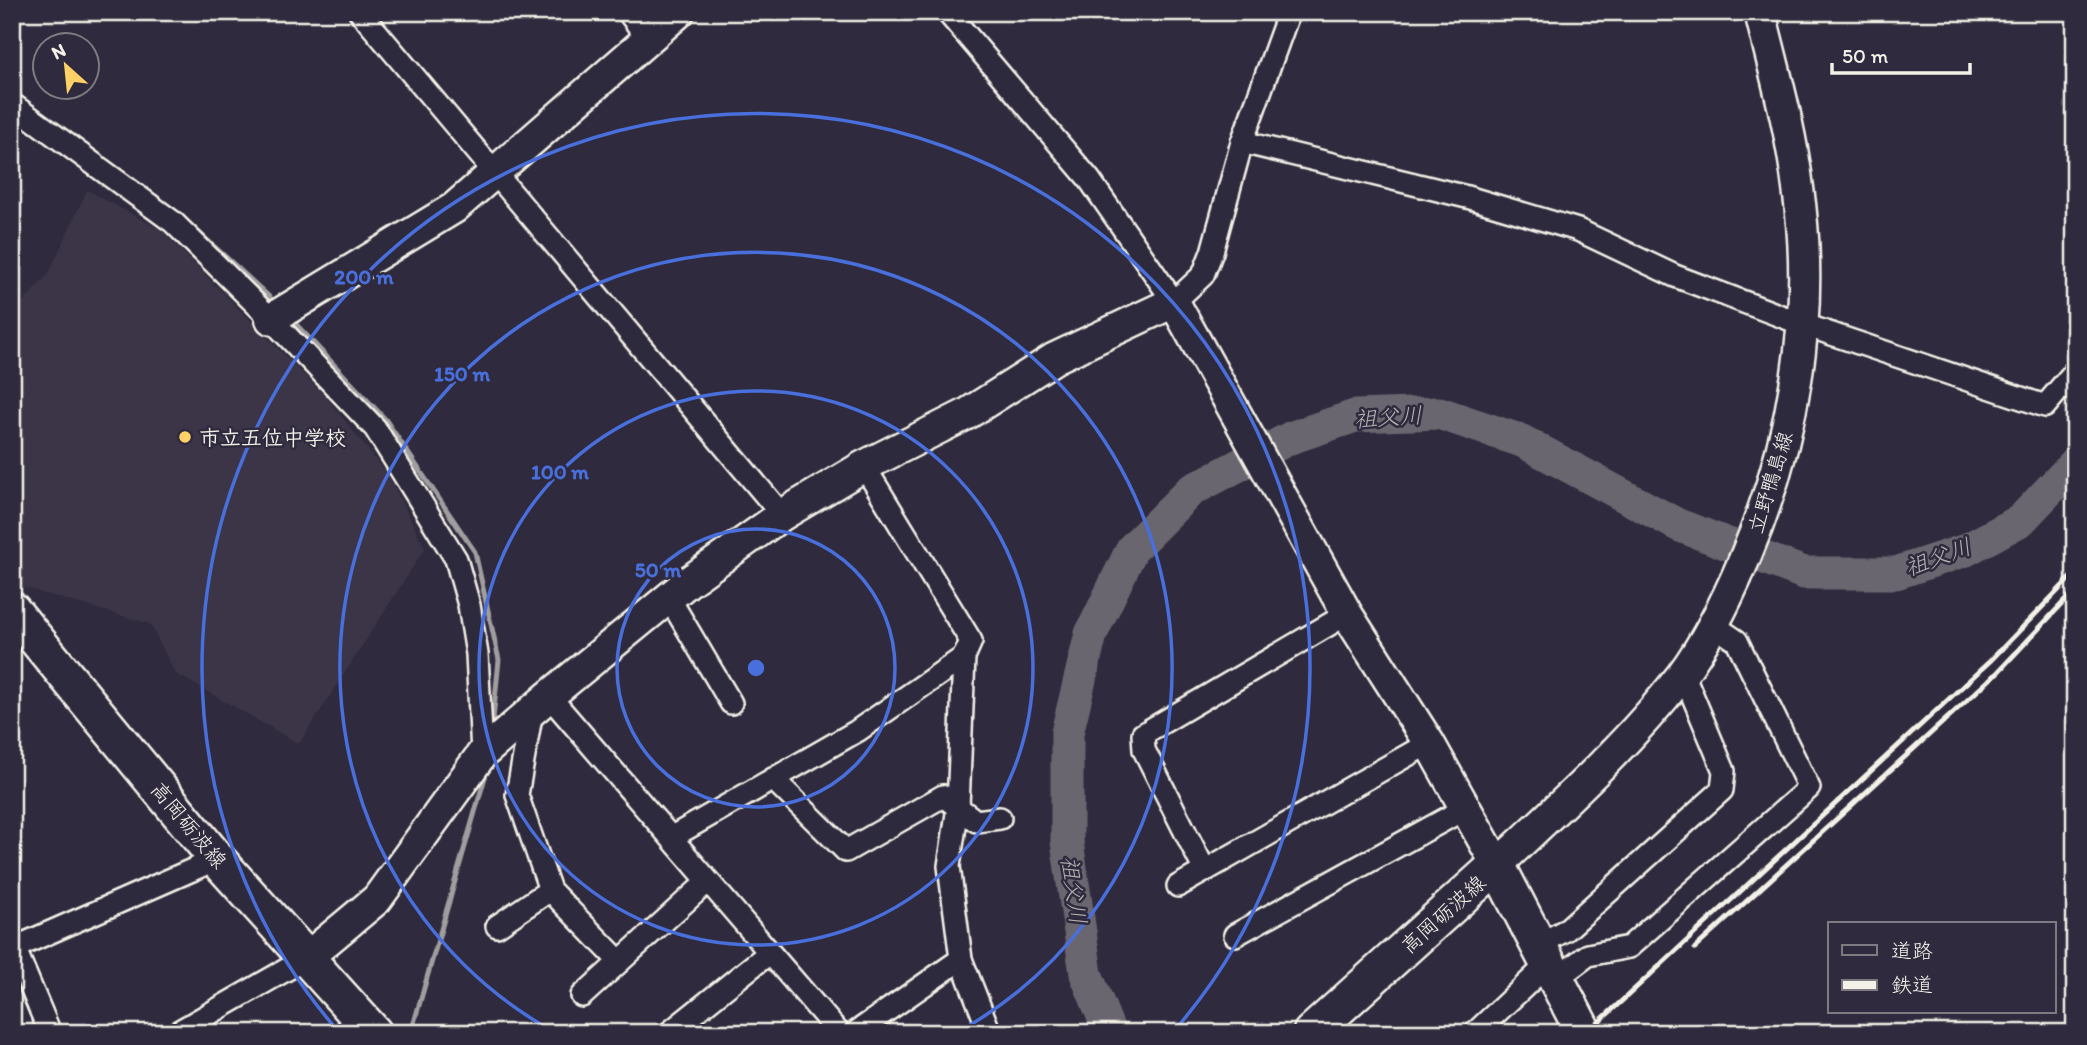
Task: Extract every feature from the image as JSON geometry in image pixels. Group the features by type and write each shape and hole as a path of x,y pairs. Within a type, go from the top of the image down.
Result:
{"main road":[{"name":"高岡砺波線","path":"12,610 217,859 305,959 361,1028"},
{"name":"高岡砺波線","path":"1311,1033 1497,865 1584,1033"}],"street":[{"path":"360,12 782,515"},
{"path":"271,319 454,208 679,12"},
{"path":"947,12 1089,179 1174,302 1347,614 1429,744 1497,865"},
{"path":"176,1033 305,959 377,900 482,754 669,598 782,515 864,466 967,414 1055,358 1174,302 1203,275 1212,252 1242,142 1289,12"},
{"name":"立野鴨島線","path":"1497,865 1605,763 1683,673 1720,611 1761,519 1783,450 1797,377 1804,262 1798,188 1787,125 1760,12"},
{"path":"12,104 173,222 375,428 456,559 477,654 482,754"},
{"path":"1242,142 1467,197 1578,230 1675,276 1802,324 2045,406 2075,371"},
{"path":"864,466 971,641 964,657 958,807 949,866 961,959 990,1033"},
{"path":"669,598 730,703"},
{"path":"1548,963 1629,947 1810,788 1720,611"},
{"path":"1205,871 1144,750 1143,734 1347,614"},
{"path":"672,837 857,731 964,657"},
{"path":"1475,1033 1548,963 1566,930 1722,790 1724,771 1683,673"},
{"path":"540,704 672,837 707,882 839,1033"},
{"path":"540,704 517,795 550,890 619,961"},
{"path":"1178,886 1429,744"},
{"path":"773,779 846,851 943,796 976,821 1000,818"},
{"path":"1235,935 1466,808"},
{"path":"50,1033 13,946 217,859"},
{"path":"582,996 707,882"},
{"path":"497,926 550,890"},
{"path":"682,1029 769,953"},
{"path":"855,1033 961,959"}],"shaded area":[{"name":"市立五位中学校","path":"87,190 161,230 327,398 388,475 425,548 299,744 175,673 150,624 22,587 12,575 12,314 48,275"}],"waterway":[{"path":"180,215 278,305"},
{"path":"290,318 385,419 475,552 499,660 492,729"},
{"name":"祖父川","path":"1110,1033 1086,974 1067,841 1067,733 1091,634 1132,549 1190,491 1290,438 1355,416 1439,413 1522,441 1678,525 1804,573 1896,573 1966,550 2021,520 2075,463"},
{"path":"411,1033 488,767"}],"railway":[{"path":"1587,1033 1990,661 2075,573"},
{"path":"1695,948 1998,672 2075,590"}],"place":[{"name":"市立五位中学校","path":"185,437"}]}
